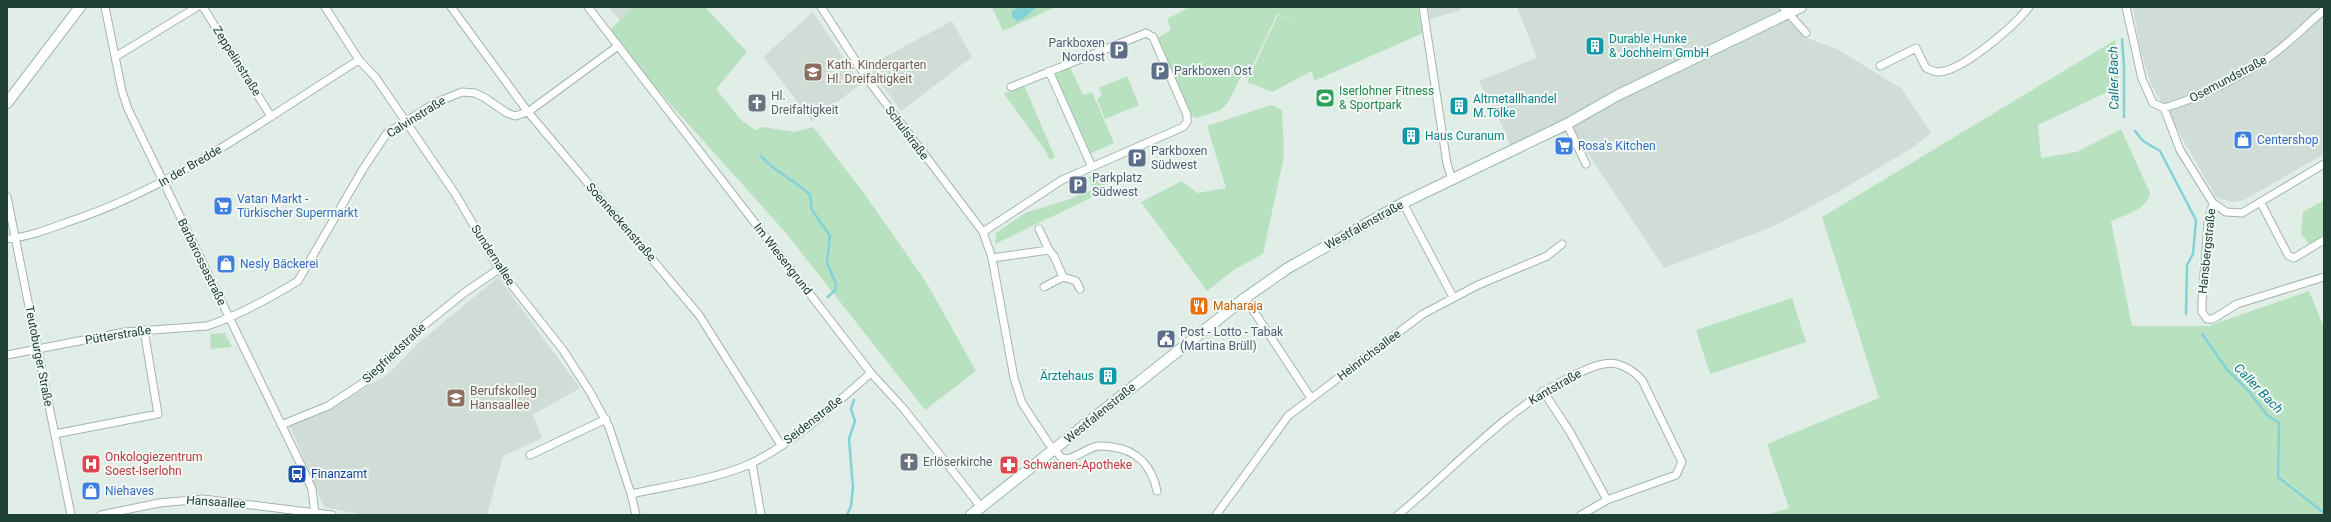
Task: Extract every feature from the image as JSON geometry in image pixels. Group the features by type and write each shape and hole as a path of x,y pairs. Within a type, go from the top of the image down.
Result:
{"main road":[{"path":"7,103 80,7"},
{"name":"Westfalenstraße","path":"971,515 1245,298 1288,268 1403,203 1567,124 1618,95 1785,10 1801,7"}],"street":[{"name":"Barbarossastraße","path":"105,7 122,91 128,109 312,489 315,513"},
{"path":"115,57 197,7"},
{"name":"Zeppelinstraße","path":"203,7 270,115"},
{"name":"Sundernallee","path":"325,7 359,60 376,78 456,195 499,269 563,350 606,419 631,494 636,515"},
{"name":"Soenneckenstraße","path":"451,7 528,112 610,212 700,315 781,445"},
{"name":"Im Wiesengrund","path":"588,7 871,372 903,408 981,507"},
{"name":"Schulstraße","path":"821,7 868,80 983,232 992,258 1014,378 1022,402 1054,450"},
{"path":"1422,7 1447,164 1452,179"},
{"path":"1880,66 1916,48 1926,68 1938,72 1952,67 1978,53 2005,33 2029,7"},
{"name":"Hansbergstraße","path":"2126,7 2142,80 2153,103 2164,108 2180,150 2213,203 2208,222 2202,302 2202,312 2207,319 2213,319 2237,304 2324,277"},
{"path":"1785,10 1806,33"},
{"name":"Osemundstraße","path":"2164,108 2182,103 2214,88 2268,58 2324,10"},
{"path":"983,232 1062,180 1091,165 1183,127 1187,122 1187,115 1153,37 1146,33 1135,36 1011,87"},
{"path":"528,112 618,46"},
{"name":"In der Bredde","path":"7,239 15,238 88,216 163,183 203,161 270,115 359,60"},
{"path":"1049,72 1091,165"},
{"name":"Calvinstraße","path":"229,317 298,281 363,169 387,133 435,103 462,92 475,93 507,113 515,116 528,112"},
{"path":"1567,124 1586,164"},
{"path":"2213,203 2226,212 2242,213 2324,164"},
{"name":"Teutoburger Straße","path":"7,197 71,515"},
{"path":"1403,203 1453,297"},
{"path":"2261,203 2288,255 2294,258 2299,256 2324,240"},
{"path":"1038,229 1049,250 1054,256 1063,277"},
{"name":"Heinrichsallee","path":"1216,515 1288,416 1423,314 1453,297 1504,273 1547,256 1562,244"},
{"path":"992,258 1049,250"},
{"name":"Siegfriedstraße","path":"281,425 328,406 366,381 418,330 464,292 499,269"},
{"path":"1044,287 1063,277 1076,281 1080,289"},
{"path":"1245,298 1312,398"},
{"name":"Pütterstraße","path":"7,355 144,330 207,326 229,317"},
{"path":"55,434 158,414 144,330"},
{"name":"Kantstraße","path":"1398,515 1514,412 1543,391 1592,366 1616,364 1633,371 1642,380 1682,462 1676,475 1606,500"},
{"name":"Seidenstraße","path":"631,494 700,478 752,463 781,445 871,372"},
{"path":"1543,391 1570,432 1606,500 1581,515"},
{"path":"530,455 606,419"},
{"path":"1054,450 1066,459 1095,447 1105,446 1130,452 1136,455 1150,470 1157,491"},
{"path":"752,463 761,515"},
{"name":"Hansaallee","path":"101,515 159,503 203,498 332,515"}],"shaded area":[{"path":"609,7 633,7 634,8 619,20"},
{"path":"1428,7 1460,7 1461,10 1430,19"},
{"path":"1517,7 1779,7 1783,15 1804,37 1837,49 1902,89 1931,133 1912,148 1838,192 1774,226 1664,268 1573,131 1511,149 1505,131 1479,81 1537,58"},
{"path":"2133,7 2324,7 2324,154 2244,200 2231,202 2216,197 2151,84 2141,52"},
{"name":"Kath. Kindergarten Hl. Dreifaltigkeit","path":"813,12 861,84 812,121 763,57"},
{"path":"952,21 972,57 901,111 868,66"},
{"name":"Berufskolleg Hansaallee","path":"498,277 580,388 533,415 542,438 503,456 487,515 364,515 324,507 290,426 332,408 388,374 420,342"}],"green space":[{"path":"633,7 705,7 747,52 716,89 741,120 755,130 762,127 795,132 813,127 866,196 926,282 976,371 925,410 786,233 630,59 609,31"},
{"path":"992,7 1056,7 1003,31"},
{"path":"1190,7 1418,7 1423,33 1314,81 1312,71 1272,92 1247,82 1278,15 1301,25 1277,14 1246,80 1243,73 1228,102 1221,110 1196,118 1191,115 1157,38 1171,30 1167,19"},
{"path":"2115,40 2120,86 2038,125 2041,158 2077,152 2121,129 2150,193 2148,199 2140,208 2111,221 2132,326 2209,326 2309,291 2324,327 2324,515 1767,515 1789,508 1767,444 1879,398 1822,217"},
{"path":"1070,67 1083,95 1092,92 1114,143 1085,156 1051,74"},
{"path":"1127,76 1139,105 1105,119 1097,99 1102,95 1099,88"},
{"path":"1024,85 1055,157 1050,160 1045,150 1004,94"},
{"path":"1271,105 1282,110 1284,156 1263,254 1235,269 1207,291 1141,202 1182,181 1197,193 1226,188 1207,126"},
{"path":"1100,172 1107,190 995,244 996,233 1025,213 1070,199 1093,189 1088,177"},
{"path":"2324,200 2324,237 2310,246 2301,233 2303,212"},
{"path":"1792,298 1806,342 1710,374 1696,330"},
{"path":"225,333 232,347 211,349 210,334"}],"water":[{"path":"1019,7 1037,7 1023,19 1017,21 1012,17 1012,11"}],"waterway":[{"name":"Caller Bach","path":"2122,39 2124,67 2124,117"},
{"name":"Caller Bach","path":"2135,131 2143,141 2160,151 2196,220 2193,254 2187,265 2186,314"},
{"path":"761,156 772,167 810,195 812,210 830,236 827,263 836,284 835,290 828,297"},
{"name":"Caller Bach","path":"2202,334 2228,371 2247,389 2267,415 2279,423 2278,477 2324,513"},
{"path":"847,515 851,506 853,487 849,439 855,421 851,409 854,400"}],"place":[{"name":"Durable Hunke & Jochheim GmbH","path":"1595,46"},
{"name":"Parkboxen Nordost","path":"1119,50"},
{"name":"Parkboxen Ost","path":"1160,71"},
{"name":"Kath. Kindergarten Hl. Dreifaltigkeit","path":"813,72"},
{"name":"Iserlohner Fitness & Sportpark","path":"1325,98"},
{"name":"Hl. Dreifaltigkeit","path":"757,103"},
{"name":"Altmetallhandel M.Tölke","path":"1459,106"},
{"name":"Haus Curanum","path":"1411,136"},
{"name":"Centershop","path":"2243,140"},
{"name":"Rosa's Kitchen","path":"1564,146"},
{"name":"Parkboxen Südwest","path":"1137,158"},
{"name":"Parkplatz Südwest","path":"1078,185"},
{"name":"Vatan Markt - Türkischer Supermarkt","path":"223,206"},
{"name":"Nesly Bäckerei","path":"226,264"},
{"name":"Maharaja","path":"1199,306"},
{"name":"Post - Lotto - Tabak (Martina Brüll)","path":"1166,339"},
{"name":"Ärztehaus","path":"1108,376"},
{"name":"Berufskolleg Hansaallee","path":"456,398"},
{"name":"Erlöserkirche","path":"909,462"},
{"name":"Onkologiezentrum Soest-Iserlohn","path":"91,464"},
{"name":"Schwanen-Apotheke","path":"1009,465"},
{"name":"Finanzamt","path":"297,474"},
{"name":"Niehaves","path":"91,491"}]}
